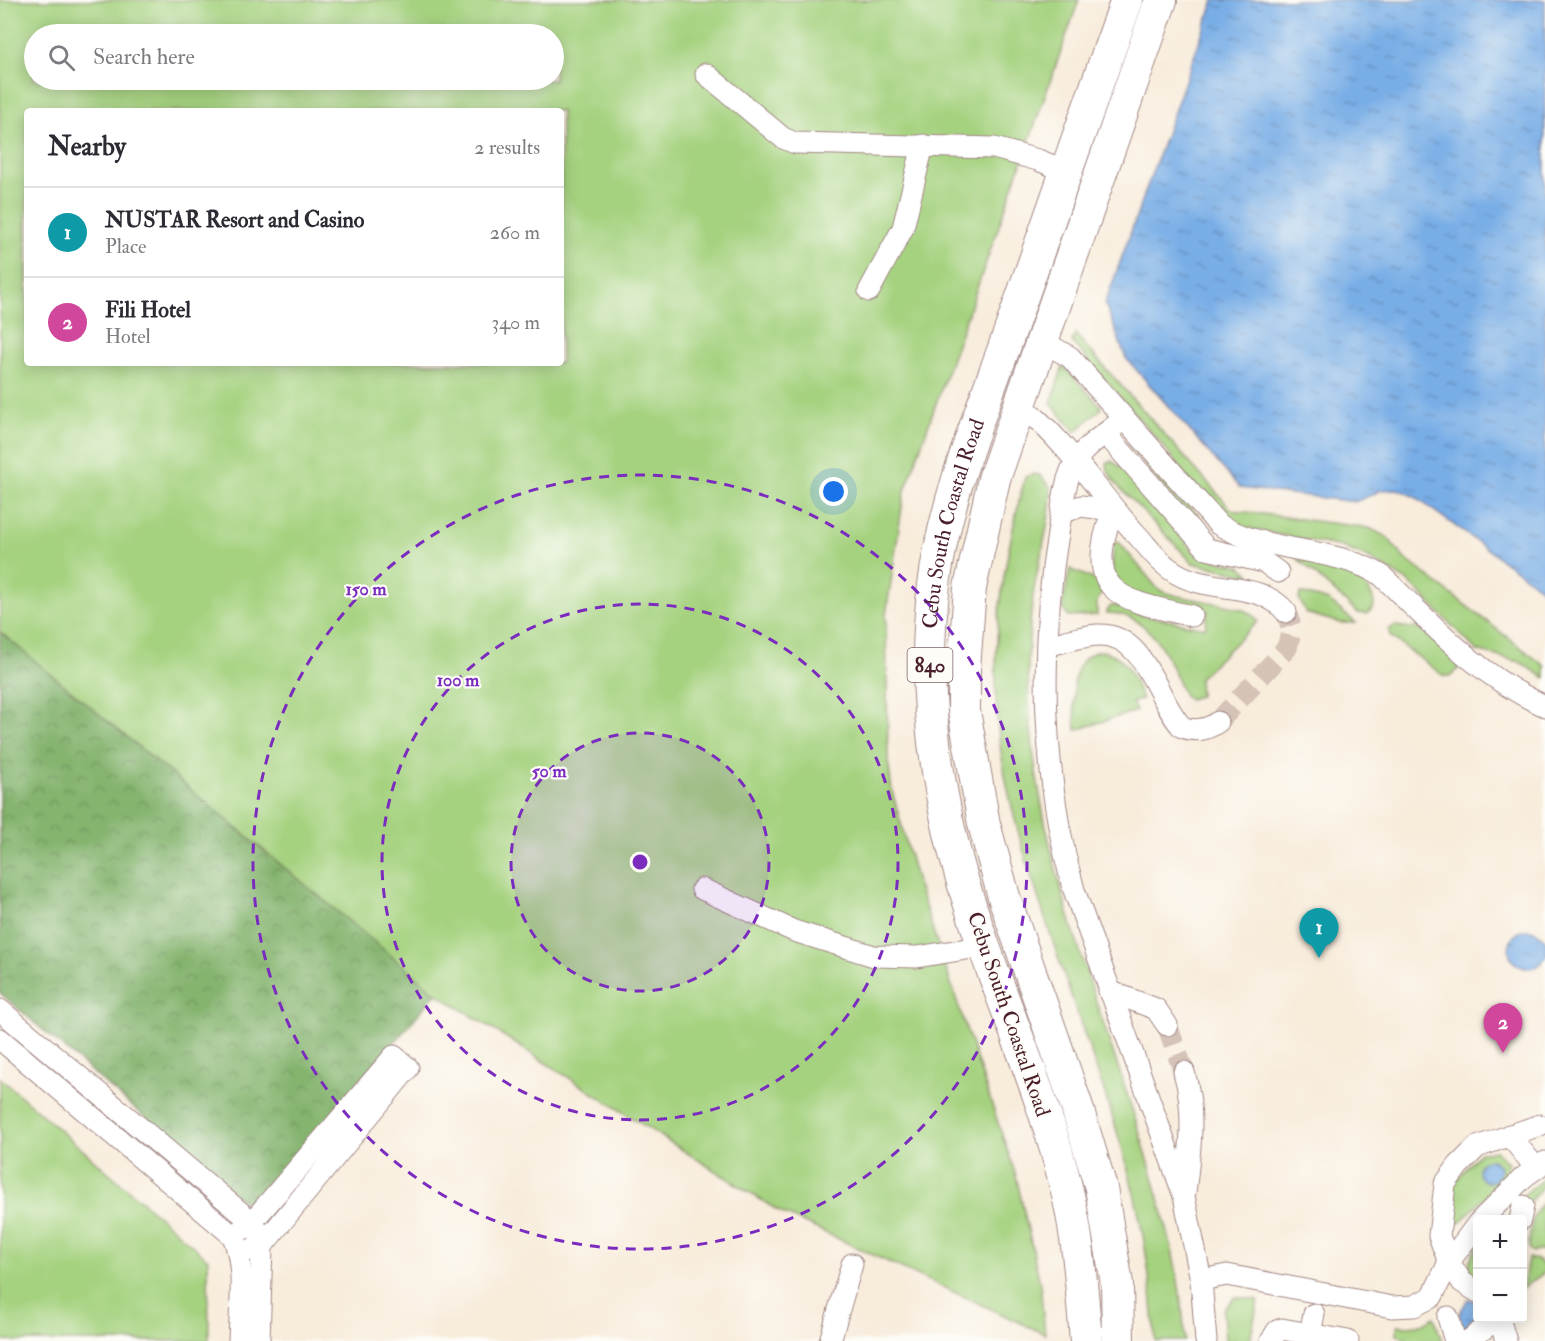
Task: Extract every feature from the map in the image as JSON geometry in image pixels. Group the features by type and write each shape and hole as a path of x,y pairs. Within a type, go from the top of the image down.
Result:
{"highway":[{"name":"Cebu South Coastal Road","path":"1086,1341 1082,1287 1068,1196 1043,1111 985,946 950,832 934,755 930,668 934,583 961,468 1127,0"},
{"name":"Cebu South Coastal Road","path":"1118,1341 1117,1284 1101,1188 1076,1104 1004,897 984,824 964,711 970,588 994,479 1040,340 1161,0"}],"street":[{"path":"706,74 783,138 795,143 994,148 1038,160 1066,171"},
{"path":"869,291 903,228 923,146"},
{"path":"1040,340 1070,357 1160,462 1218,524 1231,532 1340,556 1381,575 1470,661 1503,685 1545,706"},
{"path":"1019,404 1058,440 1113,510 1166,567 1184,579 1268,596 1278,602 1286,612"},
{"path":"1124,419 1084,451 1068,478 1048,603 1047,646 1051,759 1059,839 1108,991 1184,1196 1201,1280 1206,1341"},
{"path":"1106,434 1206,549 1264,562 1278,572"},
{"path":"1062,513 1081,506 1113,510"},
{"path":"1113,510 1103,556 1103,569 1110,586 1125,599 1192,616"},
{"path":"1047,646 1099,635 1117,637 1136,652 1182,727 1198,730 1210,728 1218,722"},
{"path":"702,889 794,931 874,956 917,957 985,946"},
{"path":"1108,991 1156,1009 1167,1025"},
{"path":"0,1010 252,1222 258,1231 262,1246 259,1341"},
{"path":"0,1039 236,1245 262,1246"},
{"path":"239,1341 236,1245 252,1222 394,1056 408,1068 262,1246"},
{"path":"1184,1072 1192,1114 1191,1145 1184,1196"},
{"path":"1473,1289 1462,1282 1449,1262 1438,1229 1448,1178 1477,1147 1509,1135 1541,1129"},
{"path":"1486,1215 1541,1165 1509,1135"},
{"path":"1201,1280 1227,1275 1401,1308 1424,1303 1432,1297 1449,1262 1473,1230"},
{"path":"830,1341 852,1264"},
{"path":"1448,1317 1455,1341"},
{"path":"1468,1341 1491,1323"},
{"path":"1500,1323 1506,1341"},
{"path":"1271,1341 1276,1330 1312,1324 1348,1341"}],"green space":[{"path":"0,0 1079,0 904,494 886,615 888,760 892,791 918,886 1016,1176 1040,1283 1045,1334 780,1212 213,851 0,676"},
{"path":"1075,334 1232,510 1369,528 1387,537 1404,558 1545,666 1545,678 1520,662 1477,651 1409,582 1369,558 1342,547 1235,526 1188,479 1164,447 1072,342"},
{"path":"1063,366 1100,405 1101,409 1075,432 1051,403"},
{"path":"1132,442 1224,545 1214,540 1188,516 1128,443"},
{"path":"1111,461 1123,468 1197,555 1240,566 1252,576 1193,563 1117,485 1108,472 1107,463"},
{"path":"1033,474 1040,475 1051,488 1049,517 1034,589 1028,655 1031,731 1042,807 1077,942 1149,1163 1161,1207 1177,1273 1185,1341 1155,1341 1142,1229 1126,1161 1027,861 1012,808 1001,755 996,696 997,632 1005,570 1025,477"},
{"path":"1118,541 1158,589 1169,594 1241,609 1258,621 1199,678 1200,696 1189,699 1184,696 1166,654 1148,630 1136,621 1123,615 1107,613 1107,611 1111,606 1122,606 1138,614 1205,628 1208,610 1154,602 1128,591 1119,583 1113,571 1114,544"},
{"path":"1298,559 1345,572 1357,579 1366,586 1372,596 1374,607 1367,614 1358,613"},
{"path":"1070,569 1096,580 1103,592 1097,601 1097,615 1068,617 1062,606"},
{"path":"1300,593 1329,601 1356,623 1340,623 1306,613 1299,599"},
{"path":"1396,626 1419,629 1457,658 1459,668 1451,676 1444,676 1390,636 1389,629"},
{"path":"0,632 436,993 264,1198 252,1202 242,1201 0,993"},
{"path":"1098,651 1108,652 1122,661 1132,674 1142,699 1132,703 1136,711 1076,730 1074,684 1076,673 1080,664 1088,656"},
{"path":"0,1078 208,1259 209,1341 0,1341"},
{"path":"1496,1151 1508,1163 1506,1177 1460,1222 1453,1224 1449,1221 1454,1183 1480,1152"},
{"path":"1545,1177 1545,1183 1529,1203 1520,1198"},
{"path":"1544,1202 1545,1250 1532,1252 1529,1249 1532,1223"},
{"path":"1473,1253 1473,1278 1469,1270"},
{"path":"1528,1258 1537,1260 1545,1267 1545,1272 1527,1285 1527,1269"},
{"path":"1235,1297 1258,1300 1250,1341 1225,1341 1223,1310"},
{"path":"1434,1317 1442,1341 1411,1341 1397,1335 1397,1325 1416,1325"}],"water":[{"path":"1214,0 1545,0 1545,591 1415,497 1398,489 1382,490 1355,502 1240,488 1126,358 1105,304"},
{"path":"1521,931 1535,931 1546,942 1546,956 1535,967 1521,967 1510,956 1510,942"},
{"path":"1489,1160 1497,1163 1500,1171 1497,1179 1489,1182 1481,1179 1478,1171 1481,1163"},
{"path":"1468,1299 1473,1300 1473,1322 1463,1328 1459,1314"}],"tunnel":[{"path":"1218,722 1287,648 1292,629 1286,612"},
{"path":"1167,1025 1184,1072"}],"place":[{"name":"NUSTAR Resort and Casino","path":"1319,958"},
{"name":"Fili Hotel","path":"1503,1053"}]}
